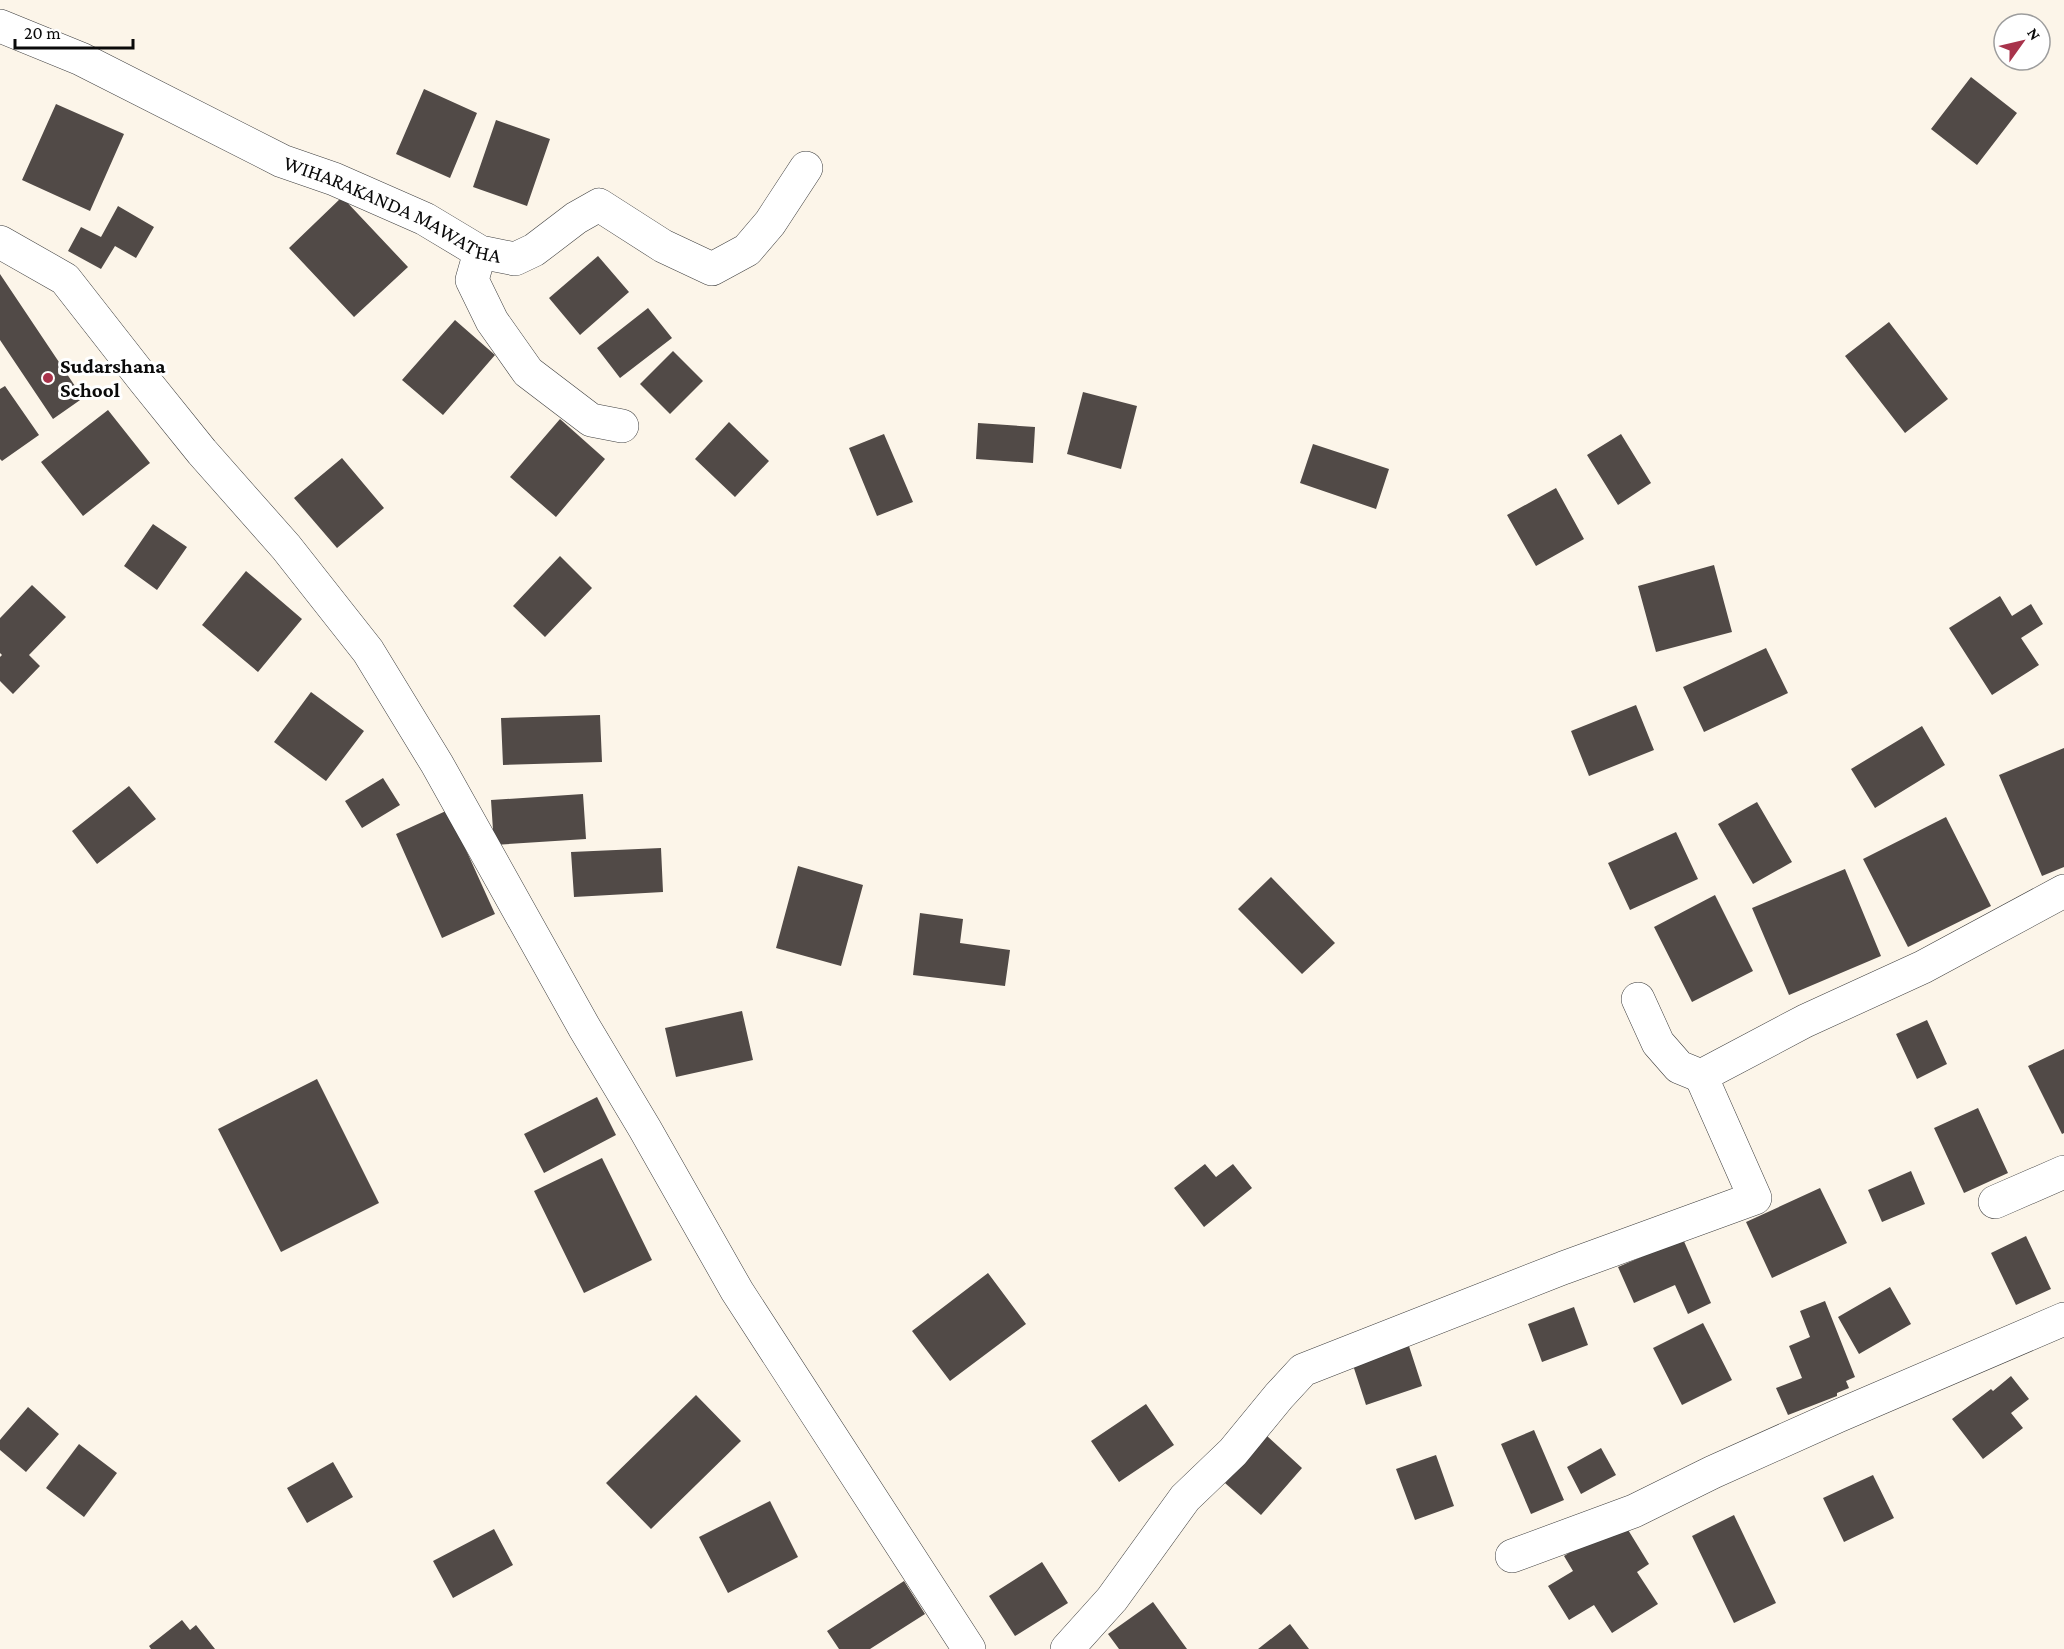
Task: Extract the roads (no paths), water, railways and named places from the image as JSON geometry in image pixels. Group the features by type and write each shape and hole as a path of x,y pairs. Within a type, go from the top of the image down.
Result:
{"street":[{"name":"WIHARAKANDA MAWATHA","path":"0,26 81,59 282,161 334,179 425,219 480,252 515,259 534,250 576,218 599,205 663,246 712,269 747,250 770,223 806,168"},
{"path":"0,242 65,279 202,452 286,547 368,651 448,784 584,1027 737,1291 969,1649"},
{"path":"480,252 472,280 492,321 528,372 591,420 622,426"},
{"path":"1701,1076 1805,1021 1923,967 2064,891"},
{"path":"1067,1649 1112,1599 1185,1498 1233,1452 1303,1370 1563,1268 1755,1198 1701,1076 1678,1067 1658,1043 1638,999"},
{"path":"1995,1202 2064,1172"},
{"path":"1512,1556 1634,1511 1713,1472 1838,1416 2064,1319"}],"place":[{"name":"Sudarshana School","path":"48,378"}]}
